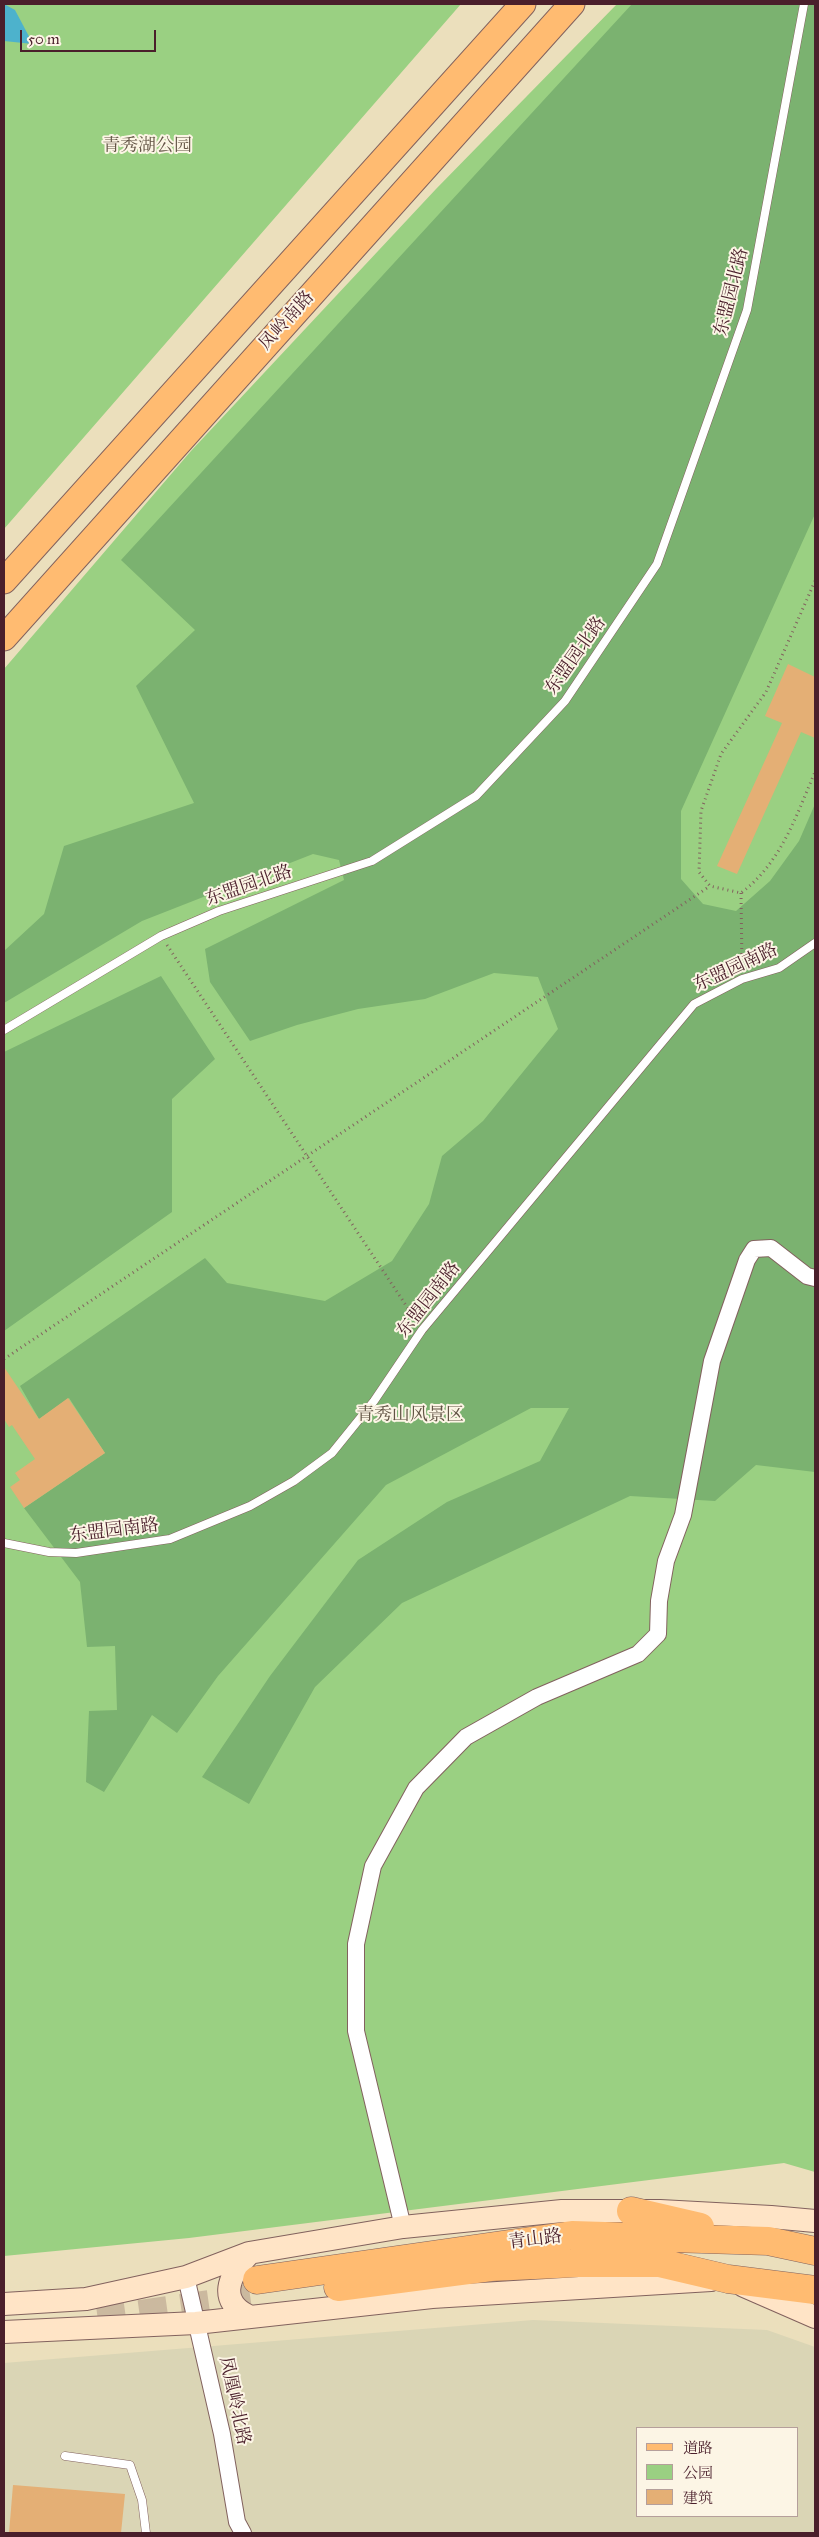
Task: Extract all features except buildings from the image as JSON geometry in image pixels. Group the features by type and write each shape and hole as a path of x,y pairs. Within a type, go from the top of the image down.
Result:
{"highway":[{"path":"631,2211 768,2241 815,2229"},
{"name":"青山路","path":"256,2298 572,2235 768,2241 815,2251"},
{"name":"青山路","path":"256,2298 491,2267 578,2263 660,2263 728,2279 815,2290"}],"main road":[{"path":"4,581 523,4"},
{"name":"凤岭南路","path":"4,638 572,4"}],"street":[{"path":"403,2227 356,2031 356,1944 373,1866 416,1788 466,1736 537,1696 638,1654 658,1634 659,1602 666,1561 683,1515 712,1361 747,1260 754,1249 772,1248 807,1276 815,1278"},
{"path":"4,2304 86,2299 186,2277 249,2253 403,2227 562,2211 631,2211 771,2216 815,2222"},
{"path":"249,2253 232,2275 230,2294 236,2309 256,2298"},
{"name":"凤凰岭北路","path":"186,2277 222,2434 237,2522 242,2533"},
{"path":"728,2279 815,2317"},
{"path":"4,2332 196,2324 256,2298"}],"lane":[{"name":"东盟园北路","path":"4,1030 161,936 219,911 372,861 476,796 565,701 657,564 747,310 804,4"},
{"name":"东盟园南路","path":"4,1543 49,1552 76,1553 170,1539 250,1506 294,1481 332,1453 374,1401 422,1330 694,1004 742,979 780,968 815,943"},
{"path":"65,2456 130,2465 142,2500 146,2533"}],"path":[{"path":"815,581 766,692 721,754 701,811 699,872 710,886 741,893 756,882 779,852 815,772"},
{"path":"4,1359 710,886"},
{"path":"741,893 742,979"},
{"path":"161,936 422,1330"}],"shaded area":[{"path":"533,2320 767,2330 815,2347 815,2533 4,2533 4,2363"}],"green space":[{"name":"青秀湖公园","path":"4,4 461,4 4,529"},
{"name":"青秀山风景区","path":"617,4 815,4 815,2172 784,2163 189,2238 4,2256 4,669 191,451 436,189"},
{"path":"632,4 815,4 815,514 681,811 681,879 703,904 736,911 770,881 799,841 815,804 815,1472 756,1465 715,1501 630,1496 402,1603 315,1687 249,1804 202,1777 270,1676 358,1560 447,1502 540,1461 569,1408 531,1408 386,1485 218,1676 177,1733 152,1715 104,1792 86,1782 89,1711 117,1710 115,1646 87,1647 80,1582 24,1508 105,1453 69,1398 39,1419 20,1386 205,1258 227,1283 325,1301 392,1261 429,1204 442,1156 483,1121 558,1029 538,977 494,973 425,999 358,1009 297,1025 250,1041 210,982 205,949 344,880 339,860 313,854 142,921 4,1003 4,951 44,914 64,846 194,803 136,686 195,630 121,560"},
{"path":"161,976 215,1059 172,1099 172,1212 4,1331 4,1052"}],"water":[{"path":"4,4 15,10 33,44 4,41"}],"tunnel":[{"path":"98,2320 259,2297"}]}
